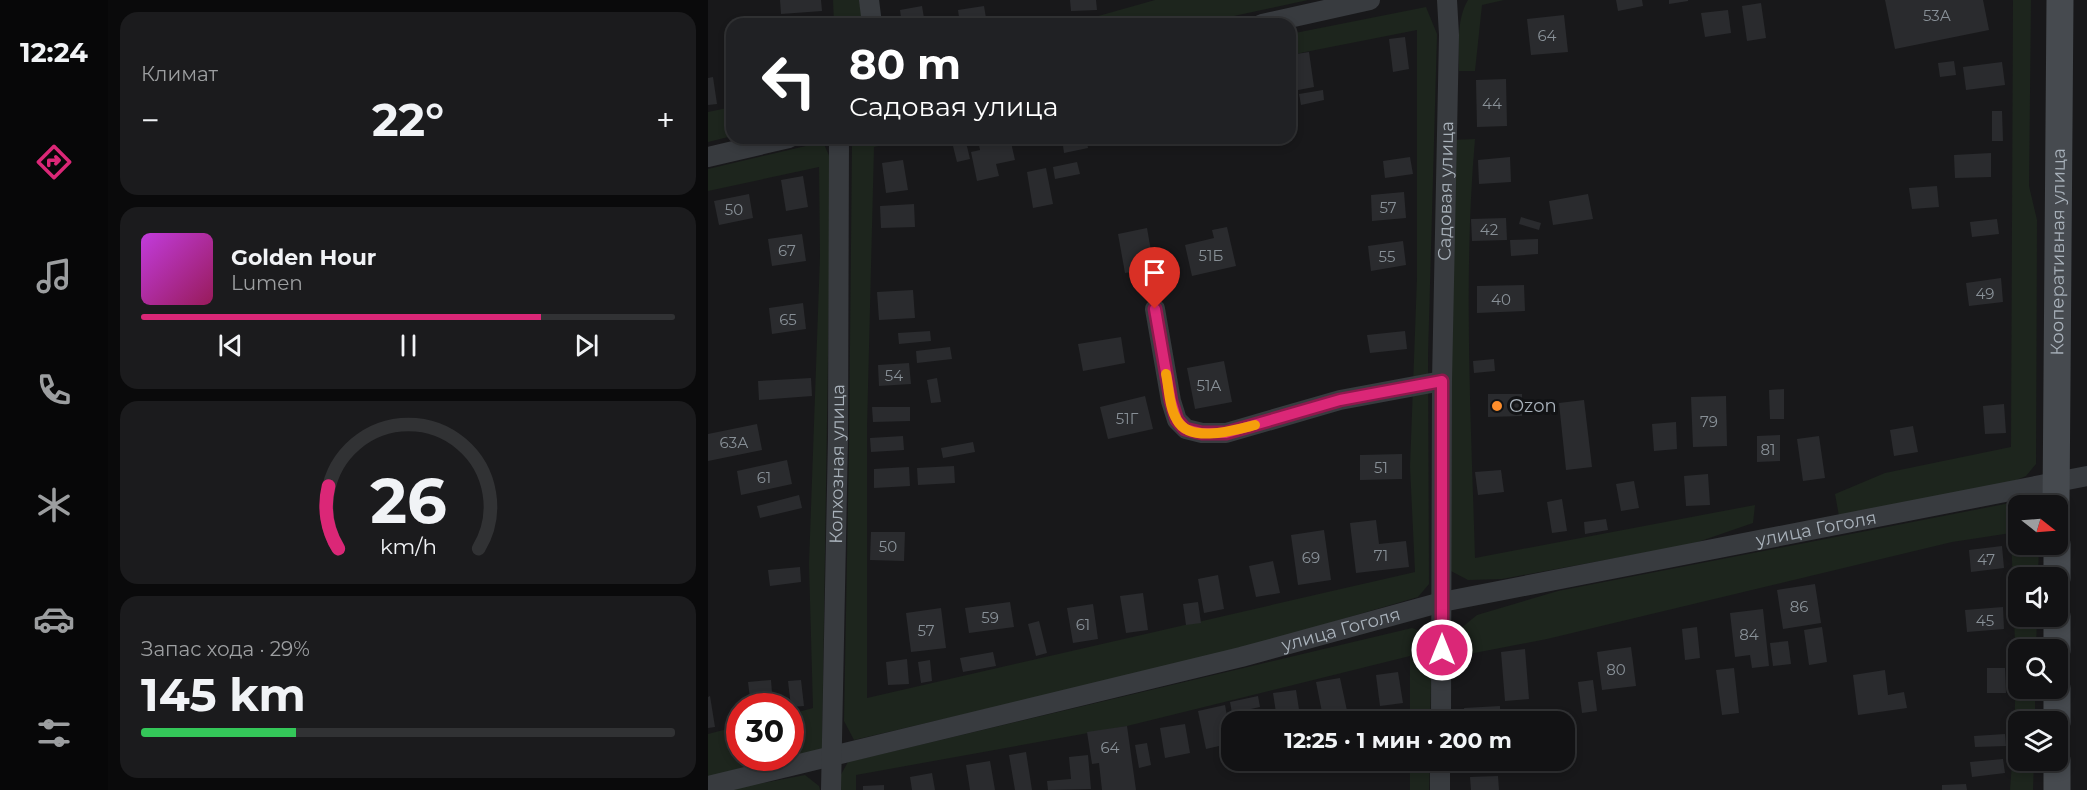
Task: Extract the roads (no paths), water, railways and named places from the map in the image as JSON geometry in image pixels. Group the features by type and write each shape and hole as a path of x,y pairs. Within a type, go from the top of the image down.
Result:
{"street":[{"path":"869,0 871,18"},
{"path":"1289,18 1370,0"},
{"name":"Садовая улица","path":"1441,711 1442,381 1449,35 1447,0"},
{"name":"Кооперативная улица","path":"2056,494 2060,0"},
{"path":"708,157 763,144"},
{"name":"Колхозная улица","path":"831,790 838,438 839,144"},
{"path":"1155,309 1171,401 1177,420 1185,429 1202,433 1226,433 1340,400 1442,381"},
{"name":"улица Гоголя","path":"708,786 1241,657 1442,602 2056,494 2087,476"},
{"path":"1440,771 1440,790"},
{"path":"2057,771 2057,790"}],"place":[{"name":"Ozon","path":"1497,406"}]}
